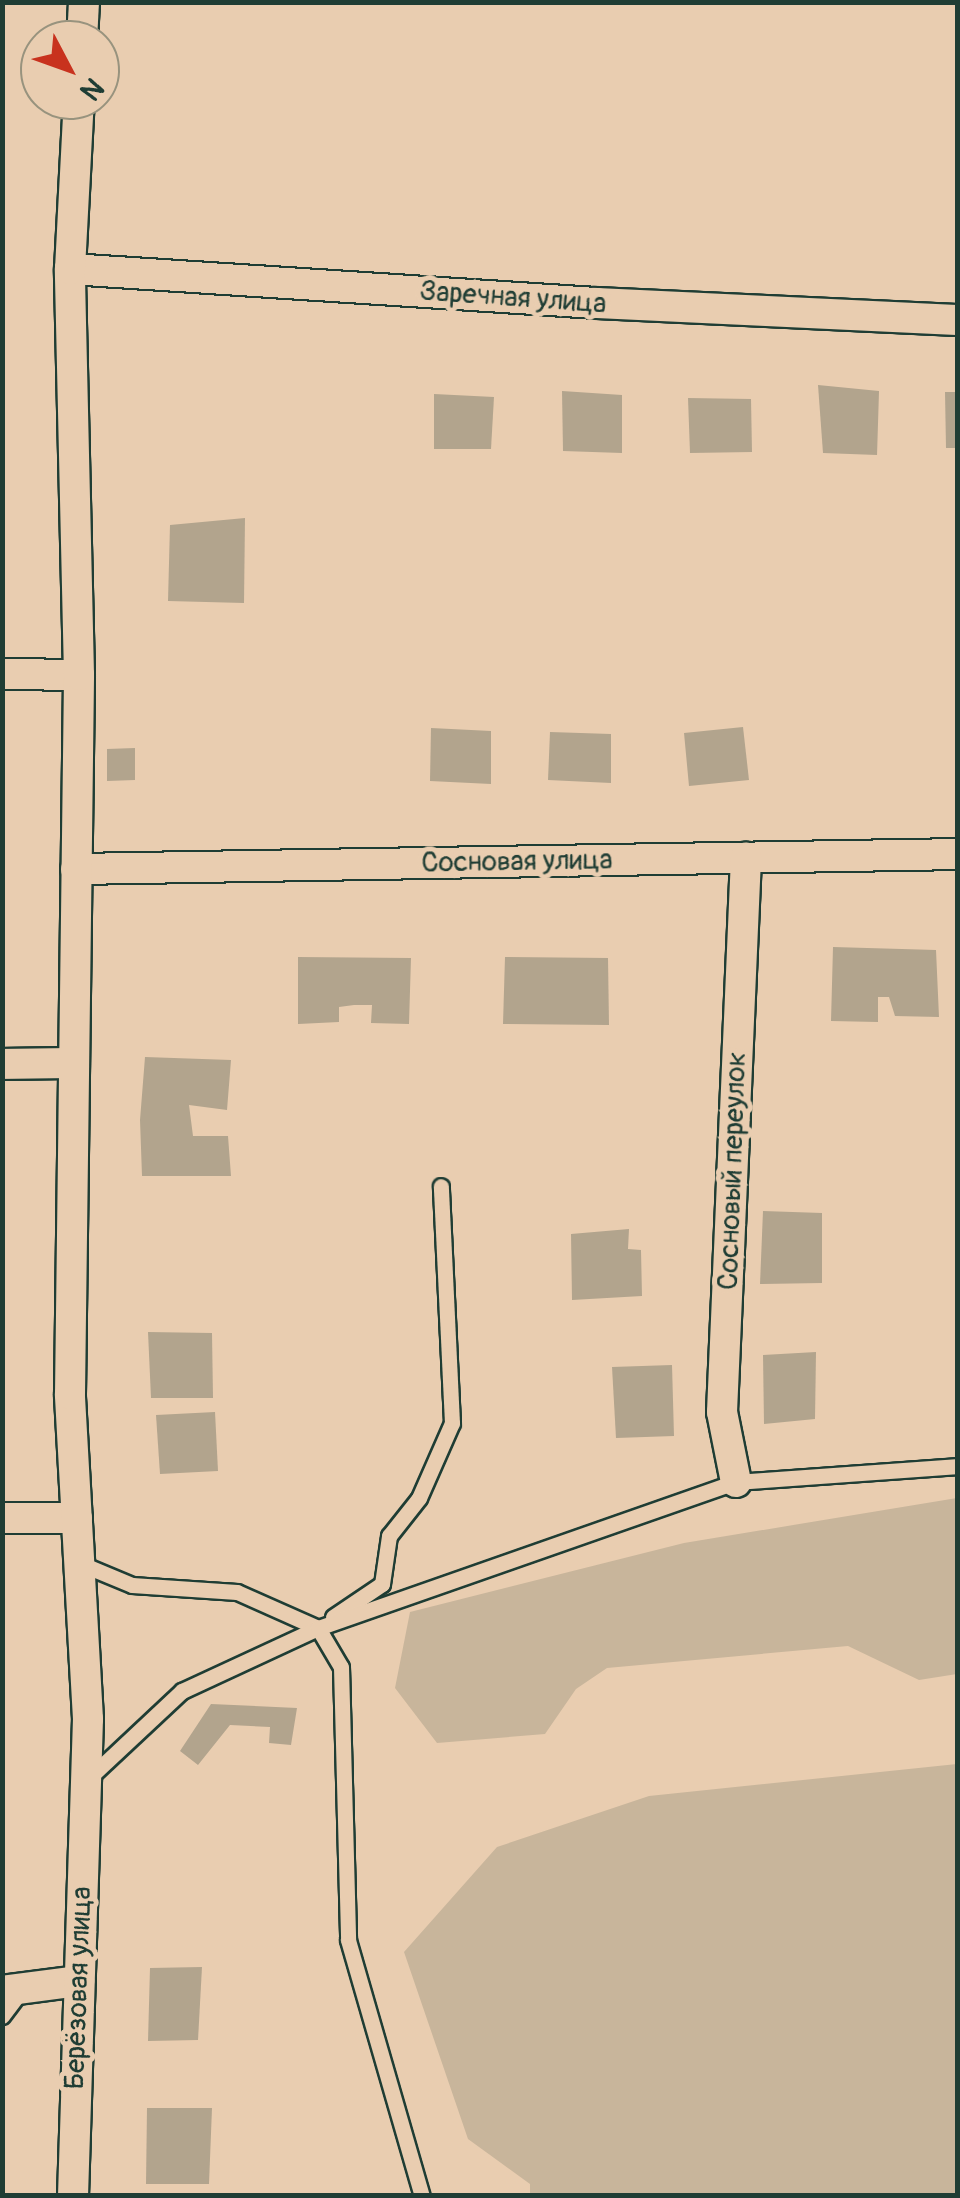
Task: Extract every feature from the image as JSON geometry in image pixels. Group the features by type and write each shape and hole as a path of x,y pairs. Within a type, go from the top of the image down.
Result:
{"street":[{"name":"Берёзовая улица","path":"72,2196 88,1719 70,1394 79,674 70,268 78,120"},
{"name":"Заречная улица","path":"70,268 596,304 958,320"},
{"path":"2,674 79,674"},
{"name":"Сосновая улица","path":"76,870 958,854"},
{"name":"Сосновый переулок","path":"736,1482 722,1412 746,858"},
{"path":"2,1064 74,1064"},
{"path":"2,1518 77,1518"},
{"path":"13,1990 79,1981"}],"lane":[{"path":"318,1628 382,1584 389,1536 418,1498 452,1423 441,1186"},
{"path":"86,1781 182,1690 318,1628 736,1482 958,1466"},
{"path":"79,1563 132,1586 237,1592 318,1628 341,1667 348,1940 422,2196"},
{"path":"2,2016 13,1990"}],"shaded area":[{"path":"957,1498 957,1674 919,1680 848,1646 607,1668 576,1689 545,1734 437,1743 395,1688 410,1612 684,1543"},
{"path":"957,1764 957,2195 530,2195 530,2184 468,2139 404,1952 497,1847 649,1796"}],"building":[{"path":"818,385 879,391 877,455 823,453"},
{"path":"562,391 622,395 622,453 563,451"},
{"path":"945,392 958,392 958,448 946,448"},
{"path":"434,394 494,397 491,449 434,449"},
{"path":"688,398 751,399 752,452 690,453"},
{"path":"245,518 244,603 168,601 170,525"},
{"path":"743,727 749,780 689,786 684,733"},
{"path":"431,728 491,731 491,784 430,781"},
{"path":"550,732 611,734 611,783 548,780"},
{"path":"135,748 135,780 107,781 107,749"},
{"path":"833,947 936,950 939,1017 895,1016 889,997 878,997 878,1022 831,1021"},
{"path":"298,957 411,958 409,1024 371,1023 372,1005 354,1005 339,1007 339,1022 298,1024"},
{"path":"505,957 608,958 609,1025 503,1024"},
{"path":"145,1057 231,1060 227,1110 189,1105 193,1136 228,1136 231,1176 142,1176 140,1120"},
{"path":"763,1211 822,1213 822,1283 760,1284"},
{"path":"629,1229 628,1249 641,1250 642,1296 572,1300 571,1234"},
{"path":"148,1332 212,1333 213,1398 151,1398"},
{"path":"816,1352 815,1419 764,1424 763,1355"},
{"path":"672,1365 674,1436 616,1438 612,1367"},
{"path":"215,1412 218,1471 160,1474 156,1415"},
{"path":"211,1704 297,1708 291,1745 269,1743 270,1727 230,1725 198,1765 180,1751"},
{"path":"202,1967 198,2040 148,2041 150,1968"},
{"path":"147,2108 212,2108 209,2184 146,2184"}]}
